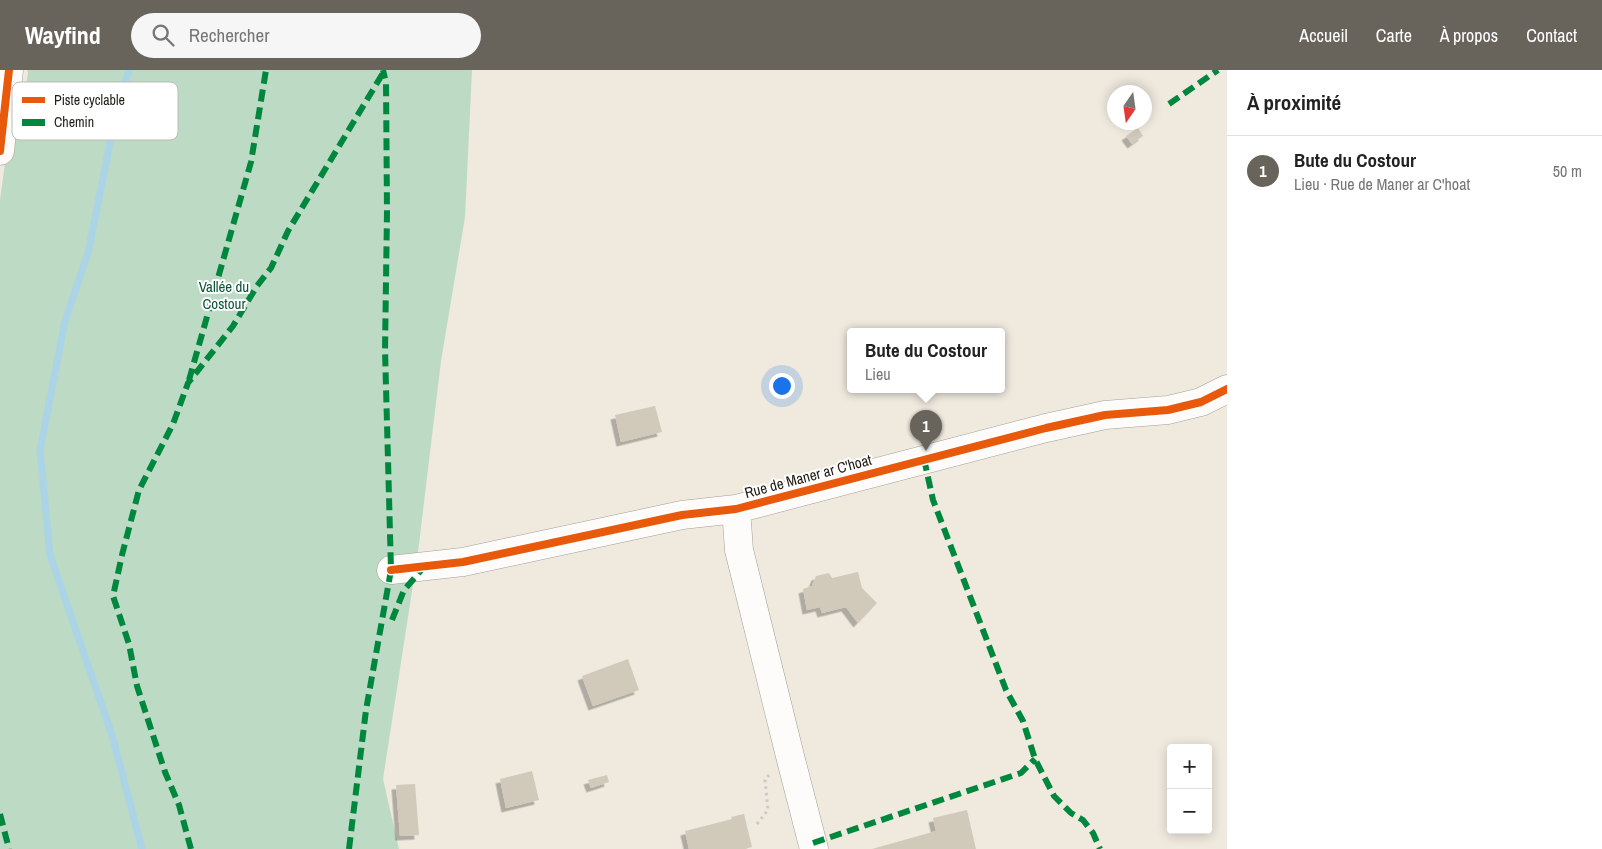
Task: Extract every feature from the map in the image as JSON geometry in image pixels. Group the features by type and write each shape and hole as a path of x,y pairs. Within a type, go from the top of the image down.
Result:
{"street":[{"path":"0,151 9,70"},
{"name":"Rue de Maner ar C'hoat","path":"391,570 464,562 682,515 736,509 1046,428 1105,416 1168,410 1201,402 1227,389"},
{"path":"736,509 740,550 814,849"}],"path":[{"path":"757,824 768,810 766,780 770,772"}],"green space":[{"name":"Vallée du Costour","path":"27,70 472,70 465,217 441,361 418,552 383,779 399,849 0,849 0,200 10,127 12,127 12,140 178,140 178,82 27,82"}],"building":[{"path":"1135,130 1139,130 1143,136 1132,144 1126,136"},
{"path":"655,406 662,432 621,442 615,415"},
{"path":"858,572 862,588 877,603 858,623 846,607 822,613 820,607 807,610 803,589 812,586 816,576 829,573 832,578"},
{"path":"628,659 639,690 593,706 582,676"},
{"path":"532,771 539,800 506,808 500,779"},
{"path":"607,775 609,782 591,788 588,780"},
{"path":"415,784 419,835 400,836 396,785"},
{"path":"967,810 976,849 872,849 936,831 933,818"},
{"path":"744,814 752,847 744,849 689,849 685,831"}],"waterway":[{"path":"125,82 129,70"},
{"path":"111,140 88,253 65,321 40,450 50,555 112,735 142,849"}],"marked path":[{"path":"189,380 251,162 266,70"},
{"path":"349,849 366,710 391,570 385,350 386,83 383,70"},
{"path":"1169,104 1218,70"},
{"path":"191,849 179,805 165,772 137,686 129,644 113,596 122,555 139,490 173,424 188,383 233,326 257,286 271,268 288,231 383,73"},
{"path":"924,459 933,500 1006,690 1023,721 1035,759 1054,796 1071,813 1083,820 1093,833 1100,849"},
{"path":"392,620 404,590 424,567"},
{"path":"813,843 1021,773 1035,759"},
{"path":"0,814 9,849"}],"cycle path":[{"path":"0,151 9,70"},
{"path":"391,570 463,562 682,515 736,509 1046,428 1105,415 1168,410 1201,402 1227,389"}],"place":[{"name":"Bute du Costour","path":"926,451"}]}
